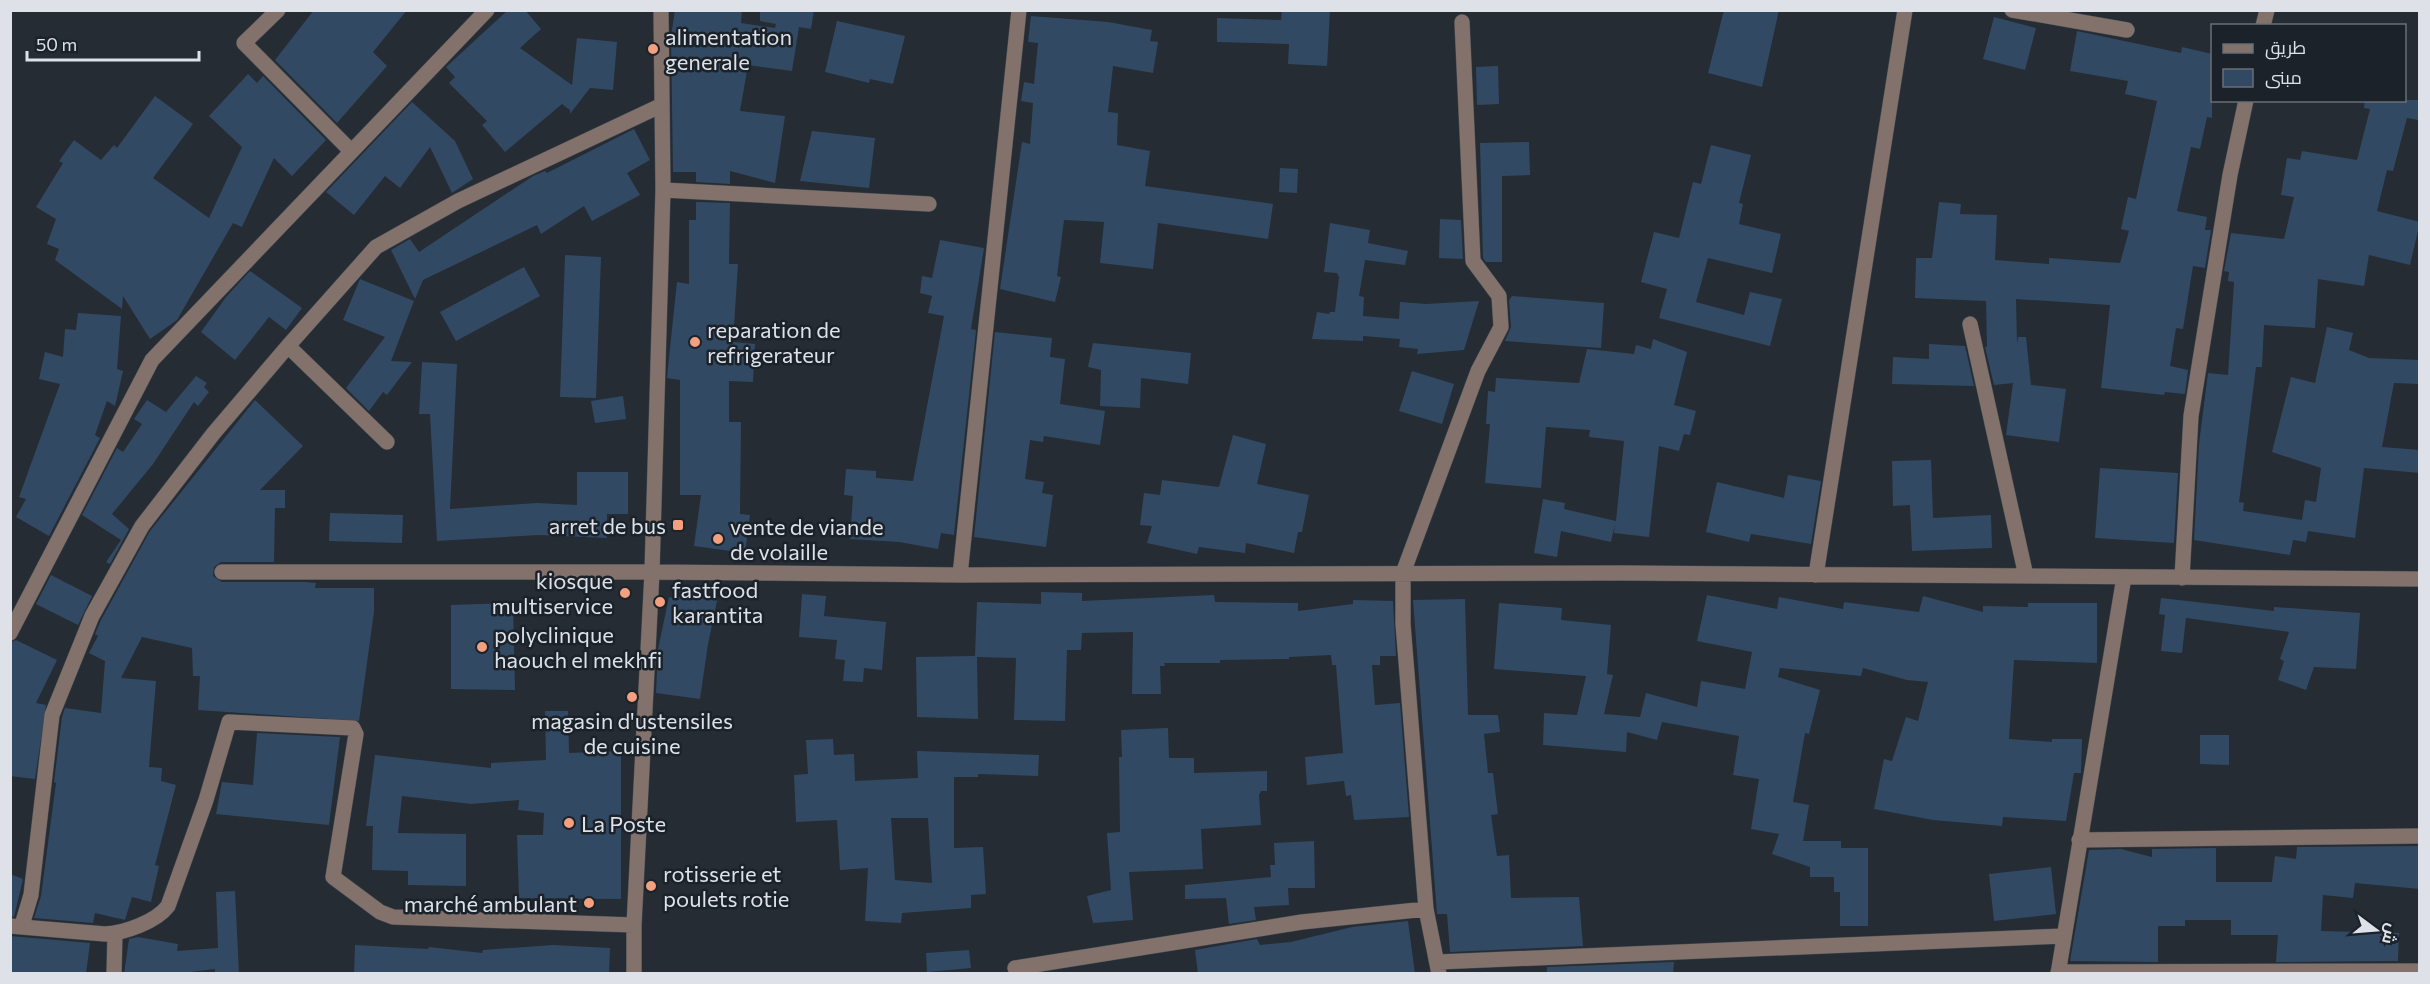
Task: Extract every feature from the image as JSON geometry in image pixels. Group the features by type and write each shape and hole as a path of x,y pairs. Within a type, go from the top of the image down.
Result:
{"street":[{"path":"278,10 244,43 351,151"},
{"path":"10,633 152,360 488,10"},
{"path":"634,974 634,926 652,572 663,190 661,10"},
{"path":"960,575 1019,10"},
{"path":"1816,575 1905,10"},
{"path":"2012,10 2127,30"},
{"path":"1462,22 1473,261 1499,296 1501,327 1478,371 1403,573 1403,624 1426,909 1439,968 2064,936"},
{"path":"2182,578 2192,416 2230,175 2246,102"},
{"path":"634,926 393,917 380,912 333,877 356,734 353,728 229,722 206,800 168,906 162,914 115,933 16,925 31,895 52,715 92,616 142,526 213,434 376,247 458,201 662,105"},
{"path":"663,190 928,204"},
{"path":"1970,324 2026,576"},
{"path":"288,346 387,442"},
{"path":"222,572 960,575 1403,573 2420,579"},
{"path":"2124,577 2058,973 2420,971"},
{"path":"2079,840 2420,836"},
{"path":"1015,968 1302,922 1426,909"},
{"path":"114,974 115,933"}],"building":[{"path":"314,10 407,10 373,52 387,66 337,123 275,60"},
{"path":"508,10 525,10 541,29 520,48 572,85 577,38 617,42 613,90 590,88 570,114 570,110 562,104 505,152 482,125 487,121 449,83 455,77 446,67"},
{"path":"675,10 742,10 741,23 775,28 776,24 760,21 760,10 814,10 811,29 799,27 792,71 748,65 740,111 785,116 775,183 730,171 730,184 696,182 696,172 673,172 671,36"},
{"path":"1282,10 1330,10 1327,66 1288,64 1289,44 1217,42 1217,18 1281,20"},
{"path":"1724,10 1779,10 1762,87 1708,73"},
{"path":"1031,16 1108,22 1152,30 1150,41 1158,42 1153,73 1113,66 1108,112 1118,113 1117,145 1150,151 1145,186 1273,204 1268,239 1158,223 1153,269 1100,263 1104,222 1064,220 1057,276 1061,277 1055,302 1000,289 1022,142 1030,144 1033,103 1021,101 1024,82 1034,84 1038,43 1028,42"},
{"path":"1994,17 2036,28 2025,70 1983,59"},
{"path":"837,21 905,36 893,84 870,79 869,83 825,72"},
{"path":"2077,31 2181,53 2182,47 2211,54 2212,118 2207,117 2200,149 2191,147 2177,211 2207,217 2205,230 2211,230 2205,268 2193,266 2183,329 2176,328 2170,366 2188,370 2185,394 2165,392 2164,395 2101,388 2110,305 2016,299 2017,344 2018,337 2026,337 2031,385 2066,389 2059,442 2006,435 2013,383 1994,385 1985,347 1987,347 1986,301 1915,298 1916,258 1932,258 1939,202 1961,204 1960,214 1997,215 1995,260 2049,264 2049,258 2120,263 2129,231 2121,229 2128,197 2136,199 2157,101 2125,94 2128,81 2070,71"},
{"path":"1498,66 1499,104 1477,105 1476,67"},
{"path":"248,74 257,83 263,76 326,140 292,176 274,158 242,227 233,223 177,320 150,339 123,296 122,309 55,260 59,249 47,244 56,219 36,207 63,163 59,161 74,140 101,160 114,145 117,148 155,96 193,124 153,178 209,218 242,147 209,116"},
{"path":"2420,100 2418,120 2407,118 2393,171 2387,170 2377,211 2420,222 2410,265 2369,255 2364,286 2318,279 2315,328 2264,325 2262,367 2256,367 2239,502 2244,503 2243,511 2302,520 2305,500 2316,502 2321,468 2272,452 2291,377 2315,383 2327,327 2353,333 2349,350 2369,358 2420,360 2420,384 2394,383 2382,447 2420,450 2420,473 2364,468 2355,538 2308,531 2306,542 2293,540 2290,555 2194,540 2199,444 2208,373 2228,375 2234,282 2228,281 2229,272 2224,271 2231,233 2284,239 2294,197 2281,195 2287,158 2300,160 2302,151 2357,160 2370,109 2364,108 2365,102"},
{"path":"412,102 455,141 473,179 452,193 430,147 400,188 385,176 354,215 326,192"},
{"path":"634,129 650,160 627,173 640,195 592,221 584,206 541,234 537,225 423,280 415,299 391,250 410,239 419,252 533,176 545,171 547,173"},
{"path":"812,131 875,138 869,188 800,181"},
{"path":"1529,142 1530,175 1502,176 1502,262 1486,262 1483,258 1480,143"},
{"path":"1711,145 1751,155 1739,203 1743,204 1739,224 1781,234 1772,273 1708,258 1696,302 1744,315 1750,292 1782,299 1770,346 1659,318 1667,289 1641,282 1654,232 1679,238 1693,182 1701,184"},
{"path":"1280,168 1298,169 1297,193 1279,192"},
{"path":"696,202 730,203 729,264 738,264 733,342 755,344 753,382 729,381 729,422 741,422 740,514 750,515 745,553 694,546 701,495 680,495 680,380 667,378 677,282 689,284 689,220 696,220"},
{"path":"1440,219 1461,220 1463,259 1439,258"},
{"path":"1330,223 1370,230 1368,243 1408,251 1405,265 1365,260 1359,296 1364,297 1363,316 1399,319 1400,302 1426,304 1479,301 1464,350 1417,354 1418,349 1399,347 1400,339 1363,336 1363,341 1312,339 1317,312 1329,314 1335,312 1339,277 1337,273 1324,272"},
{"path":"940,240 984,248 971,329 976,330 954,535 941,533 938,549 899,542 850,539 853,496 844,495 846,469 876,471 876,478 913,481 944,316 928,313 932,296 920,293 922,276 932,278"},
{"path":"565,255 601,257 596,398 560,397"},
{"path":"524,267 540,296 456,341 440,312"},
{"path":"250,271 302,308 286,330 269,317 235,360 201,332 226,297"},
{"path":"360,279 414,301 391,361 412,362 387,395 383,392 369,411 346,388 385,337 343,320"},
{"path":"1512,296 1604,303 1601,348 1505,341 1511,327 1509,300"},
{"path":"78,313 121,316 117,369 123,371 115,406 107,401 95,435 100,438 49,536 16,517 26,499 19,497 60,384 39,379 45,352 63,357 65,329 76,330"},
{"path":"995,332 1052,338 1050,357 1065,359 1060,404 1105,411 1100,445 1044,436 1043,442 1030,440 1025,479 1044,482 1042,493 1053,495 1046,547 974,537"},
{"path":"1653,339 1687,352 1674,405 1696,411 1690,435 1684,434 1679,451 1659,446 1649,537 1614,533 1615,524 1611,542 1561,531 1557,557 1534,553 1543,499 1565,503 1564,509 1616,521 1624,441 1589,437 1590,430 1546,427 1541,488 1485,483 1490,424 1486,424 1488,391 1495,392 1496,378 1579,383 1587,349 1634,354 1636,345 1651,349"},
{"path":"1093,343 1191,353 1188,384 1141,378 1140,408 1100,406 1101,370 1088,367"},
{"path":"1929,344 1965,346 1974,386 1892,384 1893,357 1929,359"},
{"path":"422,362 457,364 450,509 537,503 577,505 577,472 628,472 628,514 607,514 607,538 539,535 437,541 430,414 419,414"},
{"path":"1412,371 1454,384 1442,424 1399,411"},
{"path":"196,376 207,383 204,387 209,392 198,406 194,402 153,464 112,514 129,529 110,564 106,562 121,540 82,515 117,448 123,452 142,424 134,419 147,400 166,412"},
{"path":"623,396 626,419 595,423 591,401"},
{"path":"255,400 303,446 260,490 285,490 285,508 275,508 274,562 221,562 214,567 213,576 222,582 305,582 316,583 315,588 374,588 374,612 359,721 198,710 200,676 193,676 192,648 142,637 121,678 156,681 149,767 162,768 161,781 176,785 155,865 159,866 151,902 132,897 125,920 95,913 93,923 34,918 41,896 62,717 65,708 101,713 105,661 89,653 98,636 95,634 150,531"},
{"path":"1233,435 1266,444 1257,484 1309,495 1302,532 1298,532 1294,553 1246,543 1245,553 1199,547 1197,554 1147,543 1152,526 1140,525 1144,493 1160,495 1162,480 1219,487"},
{"path":"1931,460 1933,518 1991,515 1992,548 1912,551 1910,505 1893,506 1892,461"},
{"path":"2100,468 2178,473 2174,543 2095,538"},
{"path":"1788,475 1821,481 1811,544 1751,534 1749,542 1706,532 1717,482 1784,498"},
{"path":"330,513 403,515 402,543 329,541"},
{"path":"51,575 92,596 78,625 36,604"},
{"path":"681,588 718,596 700,699 656,693 658,649 669,597 679,600"},
{"path":"1041,592 1082,593 1082,601 1214,595 1215,602 1298,603 1298,611 1353,604 1353,600 1393,601 1396,656 1380,656 1380,665 1372,665 1375,705 1400,703 1409,817 1354,820 1351,795 1346,796 1344,781 1307,785 1305,757 1343,753 1336,665 1332,665 1331,655 1289,657 1289,659 1220,660 1220,663 1164,663 1165,666 1160,666 1161,694 1132,694 1133,632 1082,633 1081,650 1067,650 1065,721 1014,720 1016,658 977,657 978,719 917,717 916,657 975,656 977,602 1041,604"},
{"path":"802,594 826,596 824,616 886,622 882,670 864,668 863,682 843,681 845,660 835,659 837,640 799,637"},
{"path":"1707,595 1777,609 1779,597 1843,609 1844,602 1919,612 1923,596 1983,612 1983,606 2028,607 2028,603 2097,603 2097,663 2014,660 2009,739 2052,742 2052,739 2082,739 2081,773 2074,773 2066,821 2003,817 2002,826 1933,820 1874,809 1884,759 1892,761 1906,717 1918,721 1928,682 1907,680 1863,668 1861,676 1780,668 1778,677 1820,690 1809,734 1805,733 1793,802 1809,805 1803,841 1841,841 1841,848 1868,848 1868,926 1840,926 1840,892 1834,892 1834,877 1810,877 1810,867 1772,854 1779,834 1751,829 1759,779 1733,775 1739,736 1662,722 1657,740 1627,732 1626,752 1543,745 1544,713 1577,715 1586,676 1494,669 1499,603 1562,608 1561,620 1611,625 1607,674 1613,675 1604,714 1640,717 1646,693 1697,707 1701,681 1745,689 1752,652 1697,641"},
{"path":"2161,598 2274,611 2274,607 2360,613 2356,669 2314,667 2306,690 2278,680 2284,661 2280,659 2289,632 2186,618 2182,653 2161,651 2165,615 2159,614"},
{"path":"1465,599 1468,715 1498,715 1500,732 1484,734 1488,773 1493,773 1498,814 1491,815 1497,856 1509,855 1511,898 1579,897 1583,946 1450,952 1447,914 1437,914 1413,600"},
{"name":"polyclinique haouch el mekhfi","path":"513,603 515,690 451,689 451,605"},
{"path":"16,640 57,660 36,703 46,705 35,779 10,776 10,643"},
{"path":"545,711 568,711 569,753 621,751 621,899 519,898 517,835 543,835 544,813 518,810 519,800 471,804 402,796 398,833 466,834 466,886 408,885 408,871 372,870 373,826 366,826 375,755 491,768 491,763 546,760"},
{"path":"1168,728 1169,758 1194,758 1194,773 1267,771 1267,791 1261,791 1259,795 1261,825 1201,829 1203,869 1129,872 1133,920 1093,923 1087,896 1111,890 1107,833 1120,832 1121,730"},
{"path":"257,733 340,737 329,825 216,814 222,782 253,785"},
{"path":"2200,735 2229,735 2229,765 2200,764"},
{"path":"833,739 834,755 854,754 855,781 918,778 917,751 1039,755 1038,776 978,774 978,777 954,777 954,848 983,847 986,894 971,895 971,908 902,913 901,923 865,921 868,868 840,870 837,820 796,822 794,775 808,774 806,740","holes":["891,818 928,818 932,883 895,880"]},
{"path":"1314,841 1315,888 1288,888 1289,905 1254,907 1256,920 1229,924 1226,898 1185,899 1185,885 1271,877 1270,865 1275,865 1274,843"},
{"path":"2420,846 2420,889 2355,883 2353,898 2323,895 2321,931 2399,933 2398,961 2276,962 2278,935 2231,935 2231,920 2185,920 2185,926 2158,926 2158,962 2070,961 2089,850 2121,849 2152,857 2152,849 2216,848 2216,882 2272,882 2275,856 2296,859 2297,847"},
{"path":"2051,867 2056,914 1994,921 1989,874"},
{"path":"10,874 23,879 14,917 10,916"},
{"path":"235,891 239,974 215,974 215,969 173,974 124,974 129,939 138,937 178,944 177,951 218,948 216,892"},
{"path":"1408,921 1415,974 1198,974 1195,950 1257,939 1260,945 1291,942 1352,927"},
{"path":"10,936 90,943 86,974 10,974"},
{"path":"355,945 428,949 429,947 482,953 483,950 553,945 610,948 609,974 354,974"},
{"path":"969,950 971,968 927,972 926,953"},
{"path":"1674,962 1673,974 1547,974 1547,967"}],"place":[{"name":"alimentation generale","path":"653,49"},
{"name":"reparation de refrigerateur","path":"695,342"},
{"name":"arret de bus","path":"678,525"},
{"name":"vente de viande de volaille","path":"718,539"},
{"name":"kiosque multiservice","path":"625,593"},
{"name":"fastfood karantita","path":"660,602"},
{"name":"polyclinique haouch el mekhfi","path":"482,647"},
{"name":"magasin d'ustensiles de cuisine","path":"632,697"},
{"name":"La Poste","path":"569,823"},
{"name":"rotisserie et poulets rotie","path":"651,886"},
{"name":"marché ambulant","path":"589,903"}]}
